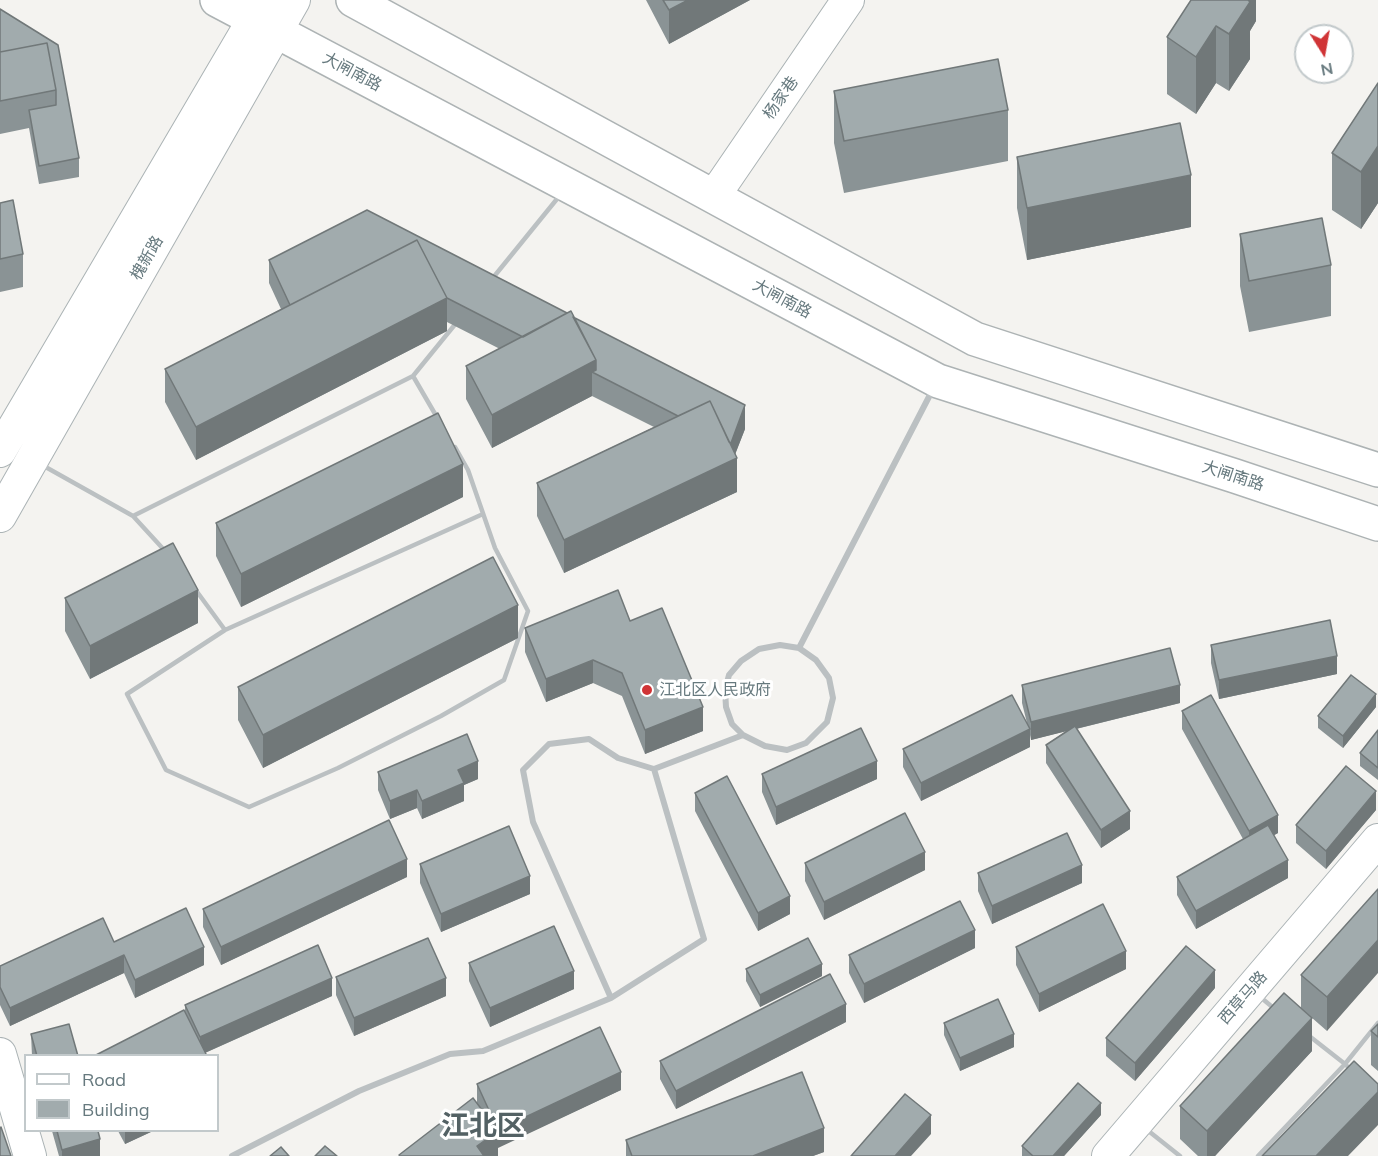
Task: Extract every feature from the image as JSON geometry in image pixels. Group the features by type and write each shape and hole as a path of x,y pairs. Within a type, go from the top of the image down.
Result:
{"main road":[{"name":"大闸南路","path":"217,0 265,17 568,185 938,381 1224,472 1378,524"},
{"path":"352,0 975,339 1378,470"}],"street":[{"name":"槐新路","path":"0,451 265,17 294,0"},
{"name":"杨家巷","path":"714,196 848,0"},
{"name":"槐新路","path":"0,516 265,17"},
{"path":"799,648 938,381"},
{"path":"780,645 799,648 816,660 829,678 833,698 827,722 806,743 787,750 765,746 743,735 732,724 726,707 725,690 729,675 741,660 759,649 780,645"},
{"path":"611,998 533,822 523,770 549,744 589,739 618,758 654,769 743,735"},
{"path":"232,1156 359,1091 450,1054 483,1051 611,998 704,939 654,769"},
{"name":"西草马路","path":"1107,1156 1377,842"},
{"path":"0,1054 30,1156"}],"lane":[{"path":"487,285 568,185"},
{"path":"133,516 413,376 457,322"},
{"path":"413,376 441,423"},
{"path":"452,442 468,470 495,548 528,611 504,680 441,716 349,763 249,807 166,770 128,694 225,630 483,514"},
{"path":"32,459 133,516 167,553"},
{"path":"193,587 225,630"},
{"path":"1250,989 1285,1017"},
{"path":"1258,1156 1345,1064 1378,1023"},
{"path":"1302,1030 1353,1072"},
{"path":"1136,1122 1180,1156"}],"building":[{"path":"663,0 688,0 669,10"},
{"path":"1191,0 1248,0 1250,2 1229,34 1216,26 1196,57 1167,37"},
{"path":"0,9 58,45 79,158 39,166 29,110 56,105 56,90 47,43 0,52"},
{"path":"47,43 56,90 0,101 0,52"},
{"path":"998,59 1008,110 844,141 834,91"},
{"path":"1378,83 1378,146 1361,172 1332,153"},
{"path":"1180,123 1191,175 1027,208 1017,157"},
{"path":"13,200 23,254 0,259 0,203"},
{"path":"367,210 567,313 523,337 447,298 417,240 290,305 269,260"},
{"path":"1322,218 1331,265 1249,281 1240,234"},
{"path":"417,240 447,298 196,427 165,369"},
{"path":"571,311 596,360 492,415 466,366"},
{"path":"573,317 745,405 731,443 710,401 678,416 592,372 596,370 596,360"},
{"path":"710,401 737,458 564,540 537,483"},
{"path":"438,413 463,464 241,574 216,523"},
{"path":"173,543 198,590 90,646 65,598"},
{"path":"493,557 518,605 263,735 238,687"},
{"name":"江北区人民政府","path":"618,590 630,621 662,608 703,707 645,730 622,673 593,660 546,679 525,628"},
{"path":"1330,620 1337,656 1219,680 1211,645"},
{"path":"1170,648 1180,685 1031,722 1022,685"},
{"path":"1351,675 1376,694 1343,736 1318,716"},
{"path":"1012,695 1030,729 921,783 903,749"},
{"path":"1211,695 1278,815 1249,831 1182,711"},
{"path":"1075,726 1130,811 1101,830 1046,745"},
{"path":"861,728 877,761 776,807 762,774"},
{"path":"1378,730 1378,768 1360,753"},
{"path":"467,734 478,761 458,770 464,783 422,801 417,790 390,801 378,772"},
{"path":"1346,766 1376,791 1326,851 1296,825"},
{"path":"727,776 790,896 758,913 695,793"},
{"path":"905,813 925,852 824,902 805,863"},
{"path":"389,820 407,859 221,947 203,909"},
{"path":"1268,825 1288,860 1196,911 1177,877"},
{"path":"509,826 530,876 441,914 420,864"},
{"path":"1067,833 1082,865 992,906 978,873"},
{"path":"1378,889 1378,940 1327,997 1301,975"},
{"path":"960,901 975,930 864,984 849,955"},
{"path":"1103,904 1126,951 1039,994 1016,947"},
{"path":"186,908 204,947 135,980 124,955 10,1008 0,987 0,966 103,918 114,942"},
{"path":"554,926 574,971 490,1008 469,963"},
{"path":"428,938 446,978 354,1018 336,977"},
{"path":"808,938 822,964 760,995 746,969"},
{"path":"318,945 332,978 200,1037 185,1005"},
{"path":"1186,946 1215,970 1135,1063 1106,1038"},
{"path":"830,974 846,1004 676,1091 660,1061"},
{"path":"1284,993 1312,1018 1207,1131 1180,1106"},
{"path":"998,999 1014,1034 960,1058 944,1023"},
{"path":"184,1010 206,1054 98,1054"},
{"path":"69,1024 77,1054 36,1054 31,1034"},
{"path":"1378,1024 1378,1037 1371,1031"},
{"path":"600,1027 621,1072 498,1130 477,1084"},
{"path":"1354,1061 1378,1084 1378,1092 1316,1156 1262,1156"},
{"path":"802,1072 824,1128 753,1156 632,1156 626,1140"},
{"path":"1078,1083 1101,1103 1053,1156 1033,1156 1022,1146"},
{"path":"905,1094 931,1115 895,1156 851,1156"},
{"path":"473,1098 498,1131 477,1146 484,1156 399,1155"},
{"path":"1,1127 11,1156 0,1156"},
{"path":"57,1132 98,1132 100,1139 62,1150"},
{"path":"325,1146 337,1156 315,1156"},
{"path":"281,1147 289,1156 270,1156"}],"place":[{"name":"江北区人民政府","path":"647,690"}],"district":[{"name":"江北区","path":"483,1127"}]}
